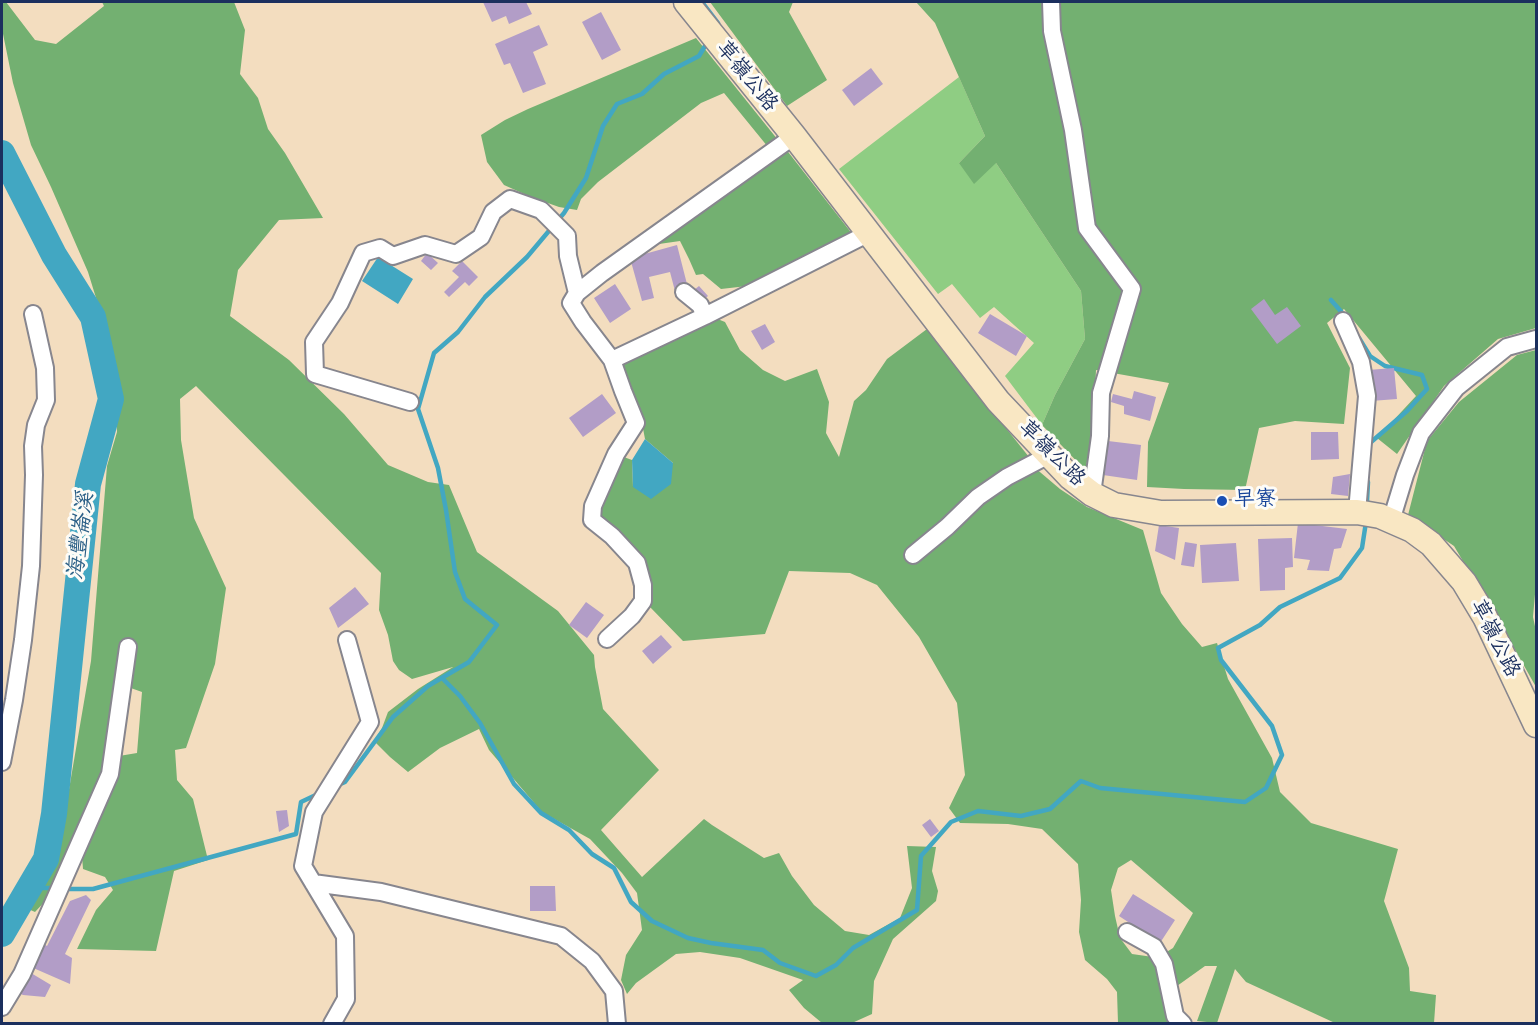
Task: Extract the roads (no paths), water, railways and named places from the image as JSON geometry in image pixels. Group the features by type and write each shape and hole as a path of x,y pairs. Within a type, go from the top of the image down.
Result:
{"main road":[{"name":"草嶺公路","path":"686,2 794,136 998,401 1070,477 1092,494 1114,505 1161,513 1357,512 1380,516 1413,530 1431,544 1464,582 1485,617 1536,725"}],"street":[{"path":"1051,2 1052,31 1073,130 1087,228 1132,289 1101,393 1100,436 1092,494"},
{"path":"608,639 632,616 643,601 643,585 637,563 612,536 592,520 593,506 616,454 636,423 612,360 571,303 577,293 602,273 794,136"},
{"path":"410,402 315,374 314,342 340,303 363,253 380,248 393,256 425,245 456,254 481,237 493,212 510,199 541,210 567,236 568,256 577,293"},
{"path":"612,360 869,233"},
{"path":"684,292 700,305 705,316"},
{"path":"2,762 23,640 31,566 33,446 36,425 46,400 45,368 33,314"},
{"path":"1343,321 1361,362 1367,396 1357,512"},
{"path":"1391,521 1420,432 1456,388 1499,353 1508,346 1536,339"},
{"path":"913,555 978,497 1007,477 1049,455"},
{"path":"332,1023 346,999 345,936 303,866 314,812 370,722 347,640"},
{"path":"2,1007 22,974 110,774 128,647"},
{"path":"313,883 381,892 561,936 592,961 614,991 617,1023"},
{"path":"1128,932 1154,947 1164,963 1175,1016 1183,1023"}],"water":[{"path":"378,257 413,279 398,304 362,281"},
{"path":"645,439 673,463 671,484 651,499 633,487 632,460"}],"waterway":[{"path":"702,2 718,23"},
{"path":"336,786 345,782 393,717 428,686 469,662 497,625 465,599 455,572 438,468 418,409 434,353 458,332 485,297 527,257 564,213 586,178 603,126 617,104 642,94 664,74 699,56 705,46"},
{"name":"海豐崙溪","path":"2,153 54,255 93,317 111,399 88,484 54,814 46,859 2,934"},
{"path":"1331,300 1345,316"},
{"path":"1359,338 1370,356 1385,366 1422,375 1427,389 1407,411 1370,443"},
{"path":"1367,501 1368,482"},
{"path":"442,678 460,696 480,723 514,784 541,813 569,830 592,854 614,868 631,902 652,921 688,938 763,950 780,963 816,976 836,965 853,948 917,910 921,856 951,822 978,811 1021,816 1050,809 1081,781 1100,788 1245,802 1266,788 1282,755 1272,726 1221,660 1218,648 1260,625 1280,607 1340,578 1362,548 1366,522"},
{"path":"65,889 93,889 296,834 301,802 320,793"},
{"path":"29,888 56,888"}],"place":[{"name":"早寮","path":"1222,501"}]}
